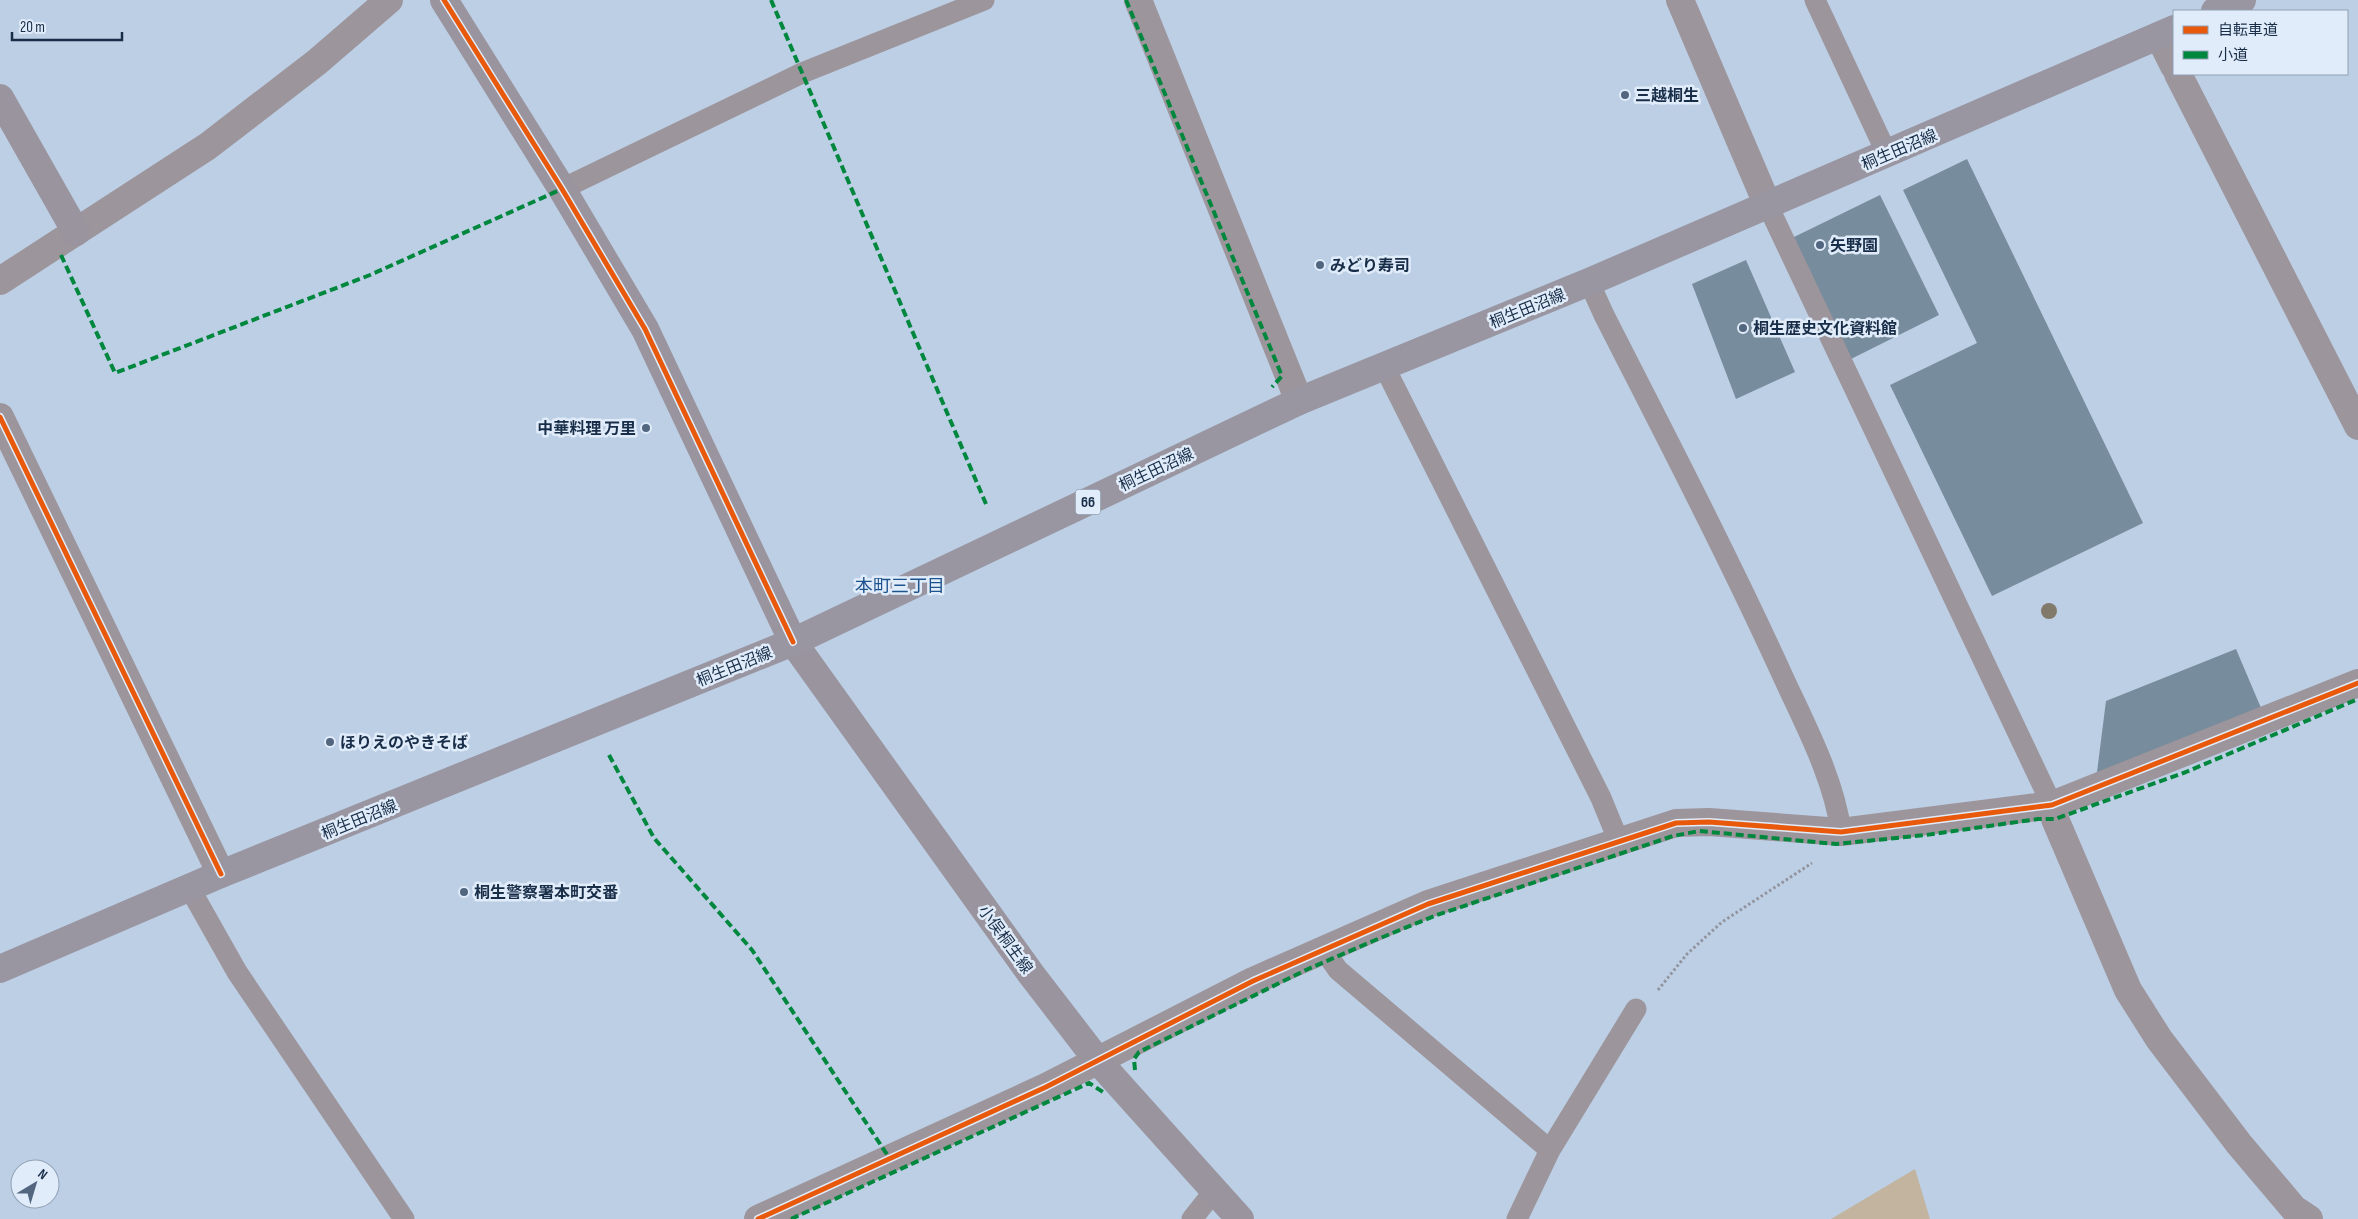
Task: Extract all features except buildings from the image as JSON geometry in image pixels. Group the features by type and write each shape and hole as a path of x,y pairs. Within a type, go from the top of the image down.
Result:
{"main road":[{"path":"2218,10 2242,0"},
{"name":"桐生田沼線","path":"0,970 189,887 793,642 1299,401 1768,206 2166,32"}],"street":[{"path":"0,281 208,146 243,121 317,62 389,0"},
{"name":"小俣桐生線","path":"444,0 562,188 645,330 793,642 1031,974 1098,1061 1240,1219"},
{"path":"1138,0 1299,401"},
{"path":"1680,0 1768,206"},
{"path":"2166,32 2173,62"},
{"path":"2179,75 2358,426"},
{"path":"0,98 76,232"},
{"path":"0,416 221,874"},
{"path":"758,1219 1098,1061 1253,981 1428,904 1676,823 1692,821 1841,832 2052,805 2358,683"},
{"path":"2052,805 2055,819 2128,990 2159,1039 2239,1144 2294,1209 2310,1219"}],"lane":[{"path":"562,188 802,73 984,0"},
{"path":"1815,0 1887,154"},
{"path":"1768,206 2052,805"},
{"path":"1589,282 1756,616 1808,732 1838,808 1841,832"},
{"path":"1384,366 1601,798 1620,842"},
{"path":"189,887 237,972 404,1219"},
{"path":"1324,950 1338,970 1550,1150"},
{"path":"1517,1219 1550,1150 1636,1009"},
{"path":"1192,1219 1215,1190"}],"path":[{"path":"1636,1009 1649,1000 1687,954 1722,922 1817,860"}],"shaded area":[{"path":"1915,1169 1930,1219 1831,1219"}],"marked path":[{"path":"771,0 986,504"},
{"path":"1126,0 1282,376 1272,387"},
{"path":"61,255 115,373 370,275 562,189"},
{"path":"1135,1070 1134,1059 1139,1052 1308,969 1437,915 1673,836 1699,831 1836,844 1926,835 2038,819 2055,819 2186,772 2358,699"},
{"path":"609,755 654,838 752,950 890,1159"},
{"path":"791,1219 1089,1083 1103,1092"}],"cycle path":[{"path":"444,0 562,189 645,329 793,642"},
{"path":"0,417 221,874"},
{"path":"758,1219 1046,1087 1253,981 1428,904 1676,823 1709,822 1841,832 2052,805 2358,683"}],"place":[{"name":"三越桐生","path":"1625,95"},
{"name":"矢野園","path":"1820,245"},
{"name":"みどり寿司","path":"1320,265"},
{"name":"桐生歴史文化資料館","path":"1743,328"},
{"name":"中華料理 万里","path":"646,428"},
{"name":"ほりえのやきそば","path":"330,742"},
{"name":"桐生警察署本町交番","path":"464,892"}],"district":[{"name":"本町三丁目","path":"900,586"}]}
